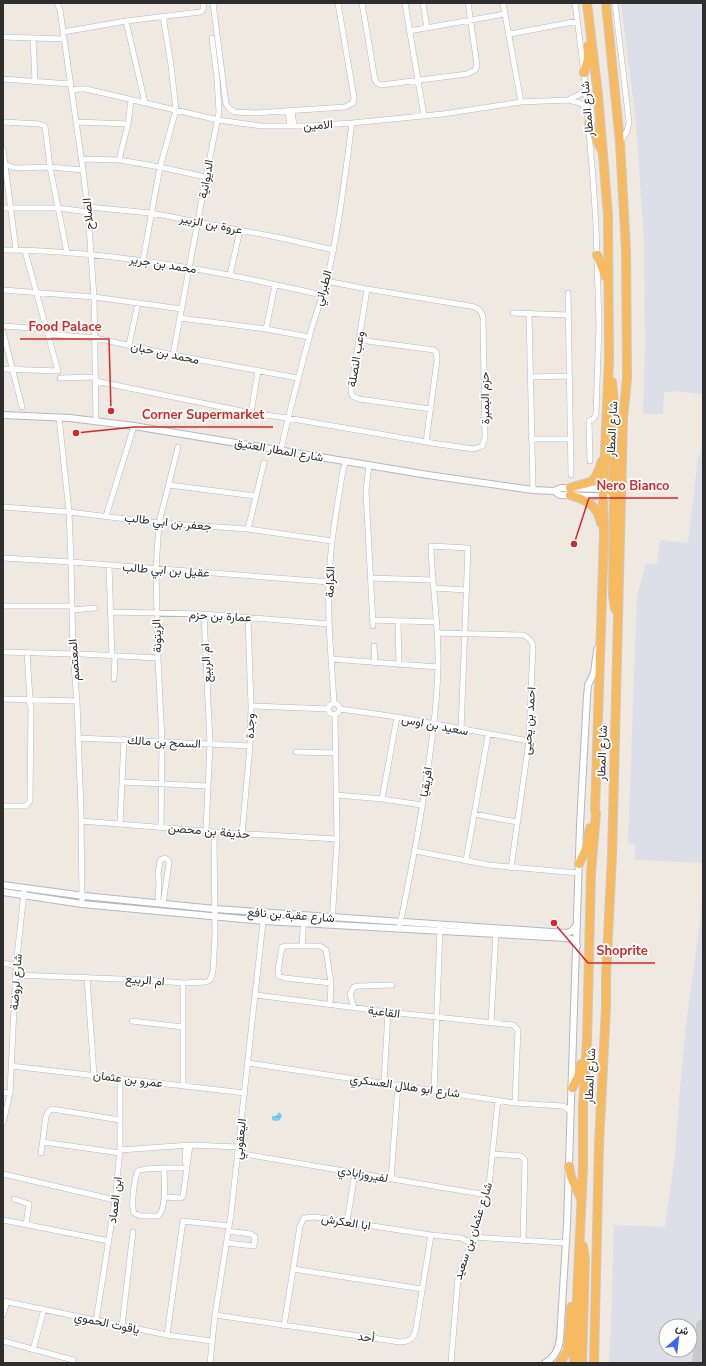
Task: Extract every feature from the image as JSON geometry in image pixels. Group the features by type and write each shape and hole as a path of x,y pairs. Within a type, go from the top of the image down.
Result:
{"highway":[{"name":"شارع المطار","path":"574,1363 583,1168 583,1106 587,1040 591,873 596,813 594,810 601,646 604,493 609,360 608,215 598,95 587,3"},
{"name":"شارع المطار","path":"594,1363 599,1144 612,856 612,799 618,635 613,595 617,497 622,482 623,419 627,378 626,250 620,144 606,3"},
{"path":"584,73 591,35"},
{"path":"589,123 603,152"},
{"path":"597,255 608,281"},
{"path":"609,360 614,402 613,483 614,485 618,486 622,482"},
{"path":"570,492 588,484 593,480 598,473 606,451"},
{"path":"604,493 611,490 617,497"},
{"path":"570,492 588,501 594,507 600,519 604,535"},
{"path":"579,869 586,849 594,810"},
{"path":"572,1088 579,1073 587,1040"},
{"path":"569,1166 571,1177 581,1198"},
{"path":"580,1230 585,1260 582,1363"},
{"path":"560,1363 568,1350 572,1304 578,1289"}],"street":[{"name":"الصلاح","path":"57,3 60,10 71,91 77,122 88,210 94,297 96,421"},
{"name":"الصلاح","path":"60,10 61,3"},
{"path":"63,32 126,21 200,12 203,10 204,3"},
{"path":"213,3 226,101 228,107 235,112 248,113 348,106 353,103 354,100 338,3"},
{"path":"362,3 375,80 381,85 467,74 475,70 477,65 468,3"},
{"path":"405,3 424,116"},
{"path":"423,3 427,28"},
{"path":"503,3 510,34 513,62 521,102"},
{"name":"شارع المطار","path":"575,3 589,123 597,255 598,326 596,414 594,418 589,421 590,461"},
{"name":"شارع المطار","path":"615,3 629,122 627,131 620,144"},
{"path":"409,31 505,14"},
{"path":"143,260 160,167 176,110 171,65 163,16"},
{"path":"126,21 145,103"},
{"path":"510,34 578,21"},
{"path":"3,37 64,39"},
{"path":"33,38 35,81"},
{"name":"الديوانية","path":"173,355 218,120 220,101 212,38"},
{"path":"3,80 70,84"},
{"name":"الامين","path":"71,91 86,89 218,120 256,125 292,126 352,123 424,116 521,102 568,100 580,103 584,106 588,113"},
{"name":"الامين","path":"568,100 586,91"},
{"path":"119,160 128,124 131,100"},
{"path":"290,111 292,126"},
{"path":"3,122 43,124 44,126 50,167 67,253"},
{"path":"77,122 128,124"},
{"name":"الطبراني","path":"281,450 287,418 334,250 342,204 352,123"},
{"path":"3,149 16,250"},
{"path":"81,159 119,160 206,177"},
{"path":"4,164 16,168 50,167 83,170"},
{"name":"عروة بن الزبير","path":"3,208 58,208 151,213 198,221 334,250"},
{"path":"230,275 240,230"},
{"name":"محمد بن جرير","path":"3,250 91,254 143,260 230,275 322,295"},
{"path":"3,370 58,371 25,251"},
{"name":"حزم البمبرة","path":"60,378 95,379 251,413 426,442 474,449 478,448 484,443 483,314 479,309 475,306 367,290 326,282"},
{"path":"266,330 275,285"},
{"path":"3,290 94,297 182,309"},
{"name":"وعب النصلة","path":"367,290 351,395 353,397 431,409"},
{"path":"568,293 571,475"},
{"path":"129,346 138,303"},
{"path":"513,313 568,315"},
{"path":"529,313 533,490"},
{"path":"180,318 309,337"},
{"name":"محمد بن حبان","path":"3,326 95,338 173,355 298,378"},
{"path":"3,332 22,407"},
{"path":"359,340 434,350 436,352 437,360 426,442"},
{"path":"251,413 258,371"},
{"path":"530,377 569,376"},
{"name":"شارع المطار العتيق","path":"3,415 59,417 134,426 428,475 533,490 554,491 561,488 570,492 604,493"},
{"name":"المعتصم","path":"59,417 69,512 72,562 73,654 77,701 82,904"},
{"path":"106,516 134,426"},
{"path":"531,438 570,439"},
{"name":"الزيتونة","path":"160,827 162,742 156,569 160,522 178,447"},
{"name":"الكرامة","path":"334,704 329,624 329,582 332,541 343,470 346,461"},
{"path":"248,529 264,463"},
{"path":"369,465 366,491 373,626"},
{"path":"169,485 255,496"},
{"name":"جعفر بن ابي طالب","path":"3,507 248,529 332,541"},
{"name":"افريقيا","path":"399,929 415,851 435,724 438,667 437,622 432,580 431,546 468,548 466,590"},
{"name":"عقيل بن ابي طالب","path":"3,558 329,582"},
{"path":"109,565 114,679"},
{"path":"370,578 432,580"},
{"path":"434,588 466,590 460,730"},
{"path":"3,606 95,608"},
{"name":"عمارة بن حزم","path":"110,612 204,614 329,624"},
{"name":"ام الربيع","path":"204,614 210,744 206,831"},
{"name":"وجدة","path":"242,834 250,746 251,706 248,617"},
{"path":"372,620 437,622"},
{"path":"398,621 399,665"},
{"path":"437,633 464,634"},
{"name":"احمد بن يحيى","path":"464,634 523,636 529,638 533,645 529,741 511,868"},
{"path":"374,646 375,663"},
{"name":"شارع المطار","path":"545,1363 554,1355 560,1339 572,1100 586,696 588,684 594,673 597,650 601,646"},
{"path":"3,652 73,654"},
{"path":"3,806 26,806 30,801 31,707 29,699 27,652"},
{"path":"81,654 158,658"},
{"path":"331,659 438,667"},
{"path":"3,699 77,701"},
{"path":"329,709 330,706 334,704 339,706 340,709 335,715 337,839 332,925"},
{"path":"251,706 329,709"},
{"path":"329,709 330,712 335,715"},
{"name":"سعيد بن اوس","path":"340,709 397,717 460,730 529,741"},
{"path":"382,799 397,717"},
{"path":"466,861 488,734"},
{"name":"السمح بن مالك","path":"78,738 250,746"},
{"path":"120,824 124,740"},
{"path":"296,752 336,753"},
{"path":"122,782 208,786"},
{"path":"337,795 382,799 422,805"},
{"path":"474,814 518,822"},
{"name":"حذيفة بن محصن","path":"80,821 242,834 337,839"},
{"path":"214,832 215,909"},
{"path":"415,851 511,868 579,869"},
{"path":"165,858 169,863 160,904 159,863 160,860 165,858"},
{"name":"شارع عقبة بن نافع","path":"3,885 24,892 82,904 304,924 440,932 566,933 572,931 577,925"},
{"name":"شارع عقبة بن نافع","path":"3,892 82,896 264,913 440,925 496,932 566,938 571,939 577,946"},
{"name":"شارع لروضة","path":"3,1123 10,1093 15,975 24,892"},
{"name":"ام الربيع","path":"15,975 87,977 183,983 206,982 212,976 215,909"},
{"name":"اليعقوبي","path":"210,1363 215,1316 229,1229 264,913"},
{"path":"302,946 304,916"},
{"path":"434,1091 440,925"},
{"path":"491,1023 496,932"},
{"path":"330,1005 331,984 326,950 322,947 282,947 278,970 279,976 331,984"},
{"path":"3,964 16,966"},
{"path":"87,977 94,1075"},
{"path":"183,983 183,1086"},
{"path":"354,1008 350,994 354,988 359,986 392,985"},
{"name":"القاعية","path":"256,995 437,1018 513,1025 518,1030 515,1103"},
{"path":"384,1083 388,1012"},
{"path":"132,1021 183,1027"},
{"name":"شارع ابو هلال العسكري","path":"248,1063 515,1103 563,1106"},
{"name":"عمرو بن عثمان","path":"11,1066 245,1093"},
{"name":"ابن العماد","path":"96,1321 115,1200 120,1152 120,1078"},
{"path":"391,1179 398,1085"},
{"path":"3,1092 10,1093"},
{"name":"شارع عثمان بن سعيد","path":"451,1363 458,1278 487,1195 493,1154 498,1100"},
{"path":"571,1113 563,1106 572,1100"},
{"path":"41,1153 46,1116 52,1109 120,1120"},
{"path":"43,1142 120,1152 188,1146 238,1147"},
{"path":"164,1196 181,1198 183,1196 188,1160 188,1146"},
{"name":"لفيروزابادي","path":"238,1153 487,1195"},
{"path":"493,1154 518,1156 524,1158 525,1160 523,1241"},
{"path":"164,1168 164,1196 162,1213 158,1216 141,1216 134,1212 132,1210 135,1178 138,1171 143,1169 186,1166"},
{"path":"347,1222 355,1173"},
{"path":"3,1174 115,1200"},
{"path":"14,1199 29,1204 26,1225"},
{"name":"ابا العكرش","path":"284,1326 300,1226 304,1218 315,1217 430,1235 461,1238 471,1243"},
{"path":"3,1220 109,1241"},
{"path":"167,1335 183,1221 229,1229 251,1234 255,1237 254,1246 226,1243"},
{"path":"122,1326 133,1232"},
{"name":"أحد","path":"215,1316 400,1342 410,1340 413,1338 415,1333 430,1235"},
{"path":"473,1237 566,1243"},
{"path":"293,1269 422,1289"},
{"path":"3,1315 5,1302"},
{"name":"ياقوت الحموي","path":"5,1302 167,1335 212,1341"},
{"path":"33,1350 44,1309"},
{"path":"3,1341 73,1360"}],"shaded area":[{"path":"621,3 703,3 703,394 672,391 664,392 663,414 643,414 645,346 644,242 636,122"},
{"path":"703,431 703,863 635,860 635,844 628,844 637,596 646,563 657,564 660,540 688,543 698,457 700,457"},
{"path":"703,883 703,1363 609,1363 614,1225 665,1227 675,1156 686,1024 700,923"}],"water":[{"path":"279,1112 282,1115 280,1120 272,1120 272,1116 276,1116"}],"taxiway":[{"path":"699,1363 703,1326"}],"place":[{"name":"Food Palace","path":"111,411"},
{"name":"Corner Supermarket","path":"76,433"},
{"name":"Nero Bianco","path":"574,544"},
{"name":"Shoprite","path":"554,923"}]}
